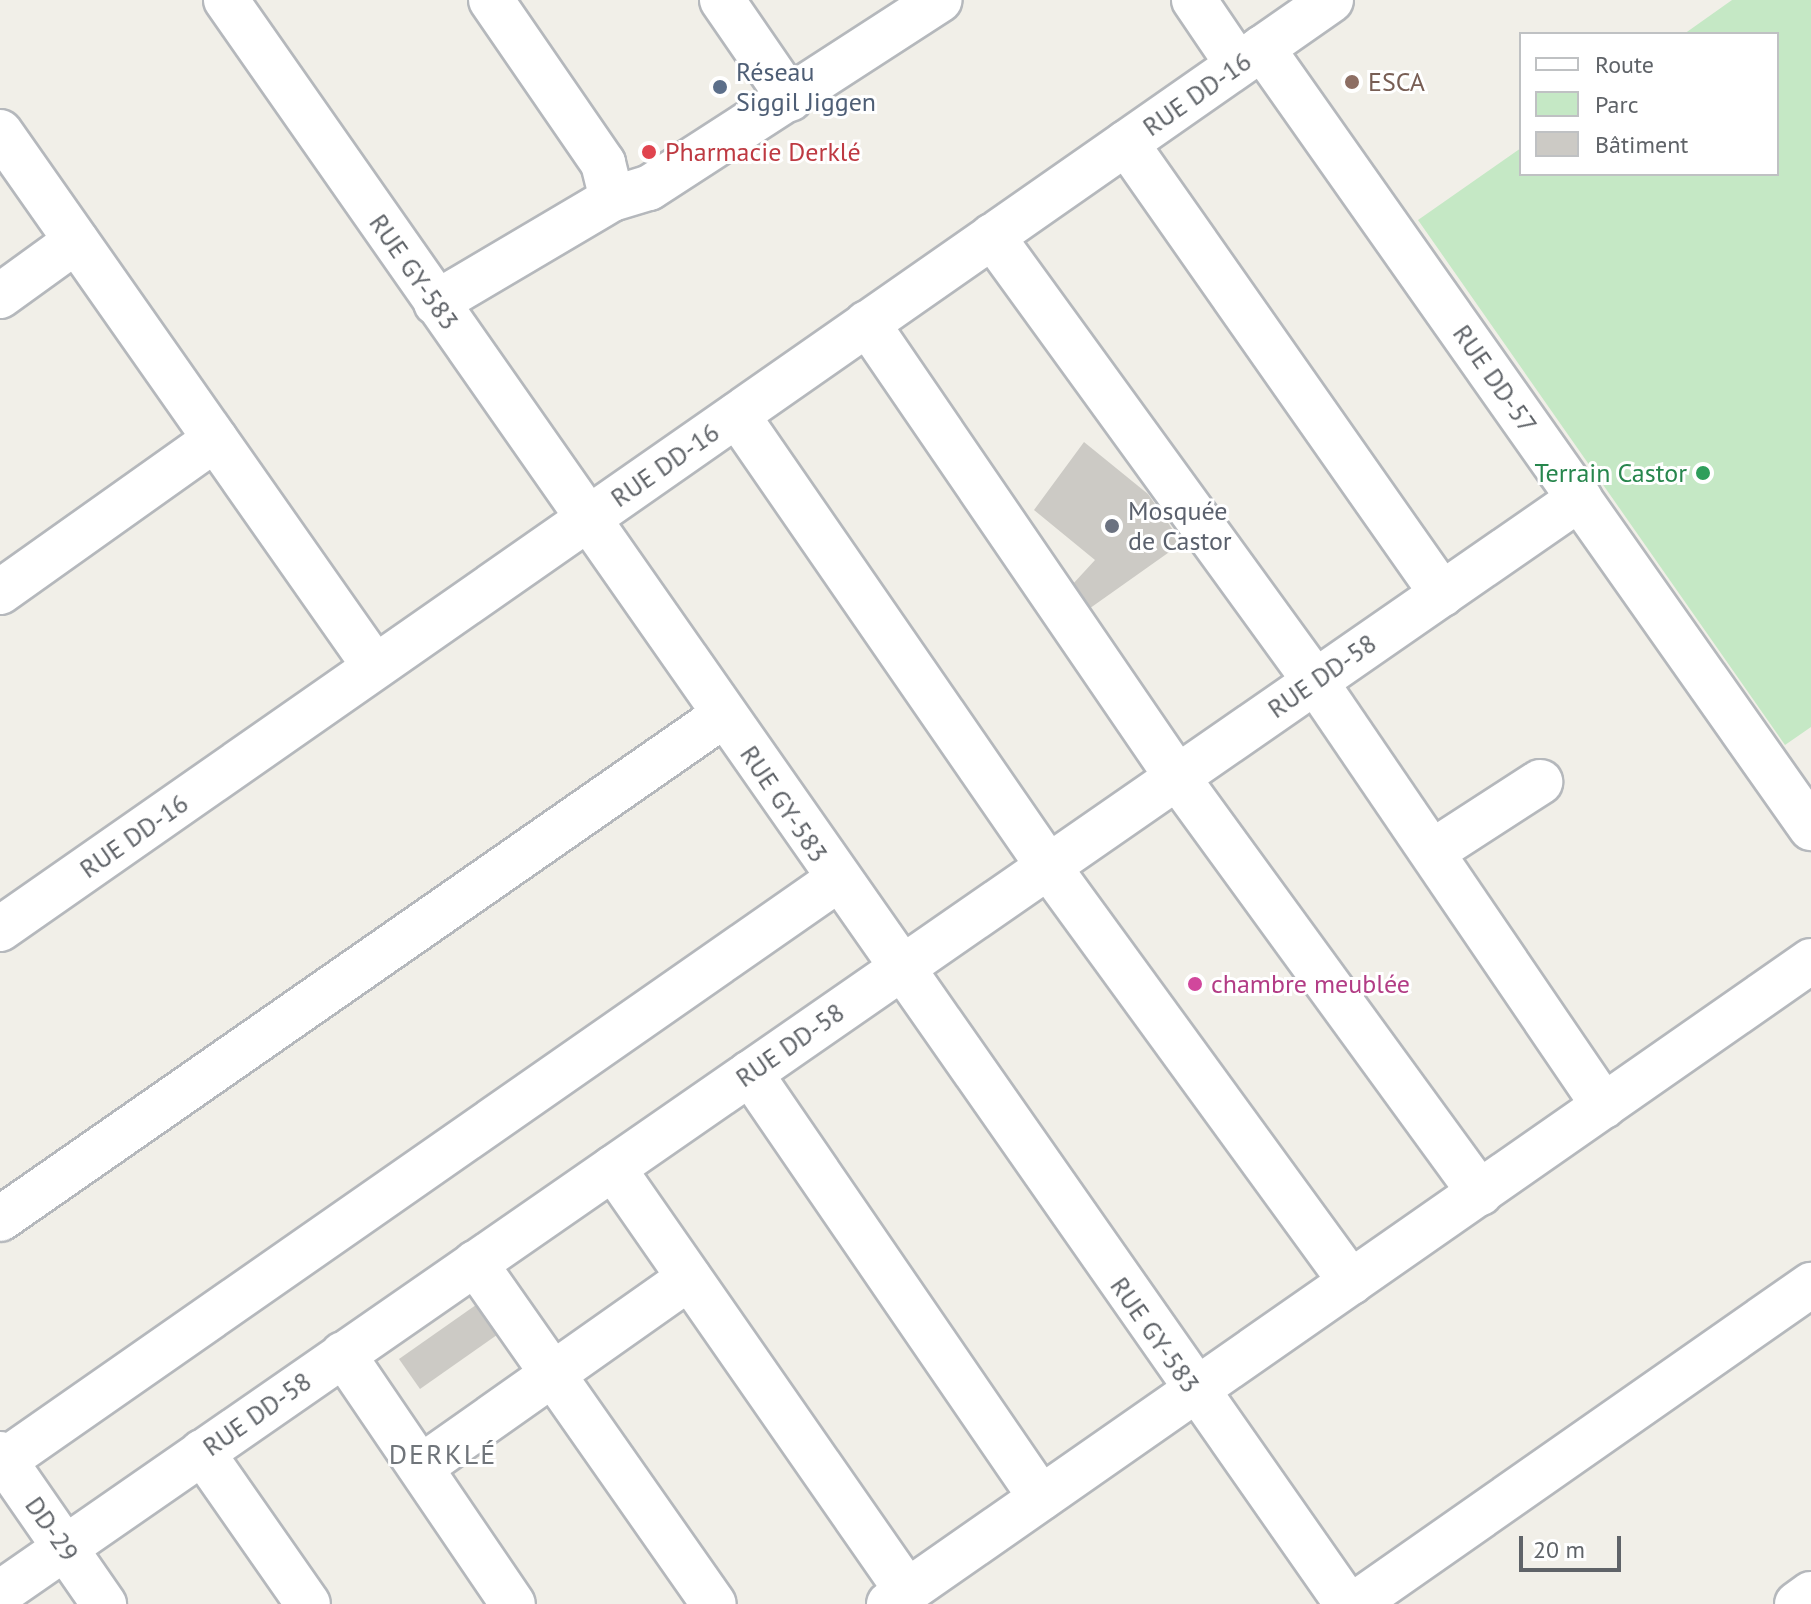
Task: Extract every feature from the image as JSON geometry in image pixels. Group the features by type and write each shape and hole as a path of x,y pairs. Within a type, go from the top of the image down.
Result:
{"street":[{"name":"RUE GY-583","path":"226,0 899,969 1347,1604"},
{"path":"491,0 603,163 612,199"},
{"path":"722,0 790,99"},
{"path":"436,303 612,199 649,188 940,0"},
{"name":"RUE DD-57","path":"1194,0 1250,56 1580,498 1811,828"},
{"name":"RUE DD-16","path":"0,929 1331,0"},
{"path":"0,132 375,667"},
{"path":"1126,143 1442,594"},
{"path":"992,236 1315,681 1604,1106"},
{"path":"0,296 76,241"},
{"path":"867,323 1177,777 1480,1193"},
{"path":"737,415 1048,866 1351,1282"},
{"path":"0,592 215,439"},
{"name":"RUE DD-58","path":"0,1593 1580,498"},
{"path":"0,1219 724,715"},
{"path":"1432,852 1540,782"},
{"path":"2,1458 837,880"},
{"path":"613,1168 689,1278 898,1598 1811,961"},
{"path":"750,1073 1041,1498"},
{"path":"475,1263 714,1604"},
{"path":"421,1467 689,1278"},
{"path":"1355,1604 1811,1285"},
{"path":"343,1354 513,1604"},
{"path":"202,1452 308,1604"},
{"name":"DD-29","path":"2,1458 104,1604"},
{"path":"1797,1604 1811,1594"}],"green space":[{"name":"Terrain Castor","path":"1732,0 1811,0 1811,727 1785,745 1418,220 1519,149 1519,176 1779,176 1779,32 1687,32"}],"building":[{"name":"Mosquée de Castor","path":"1084,442 1148,494 1182,543 1086,611 1072,585 1095,560 1034,510"},
{"path":"483,1300 504,1330 420,1389 399,1359"}],"place":[{"name":"ESCA","path":"1352,82"},
{"name":"Réseau Siggil Jiggen","path":"720,87"},
{"name":"Pharmacie Derklé","path":"649,152"},
{"name":"Terrain Castor","path":"1703,473"},
{"name":"Mosquée de Castor","path":"1112,526"},
{"name":"chambre meublée","path":"1195,984"}],"district":[{"name":"DERKLÉ","path":"443,1454"}]}
